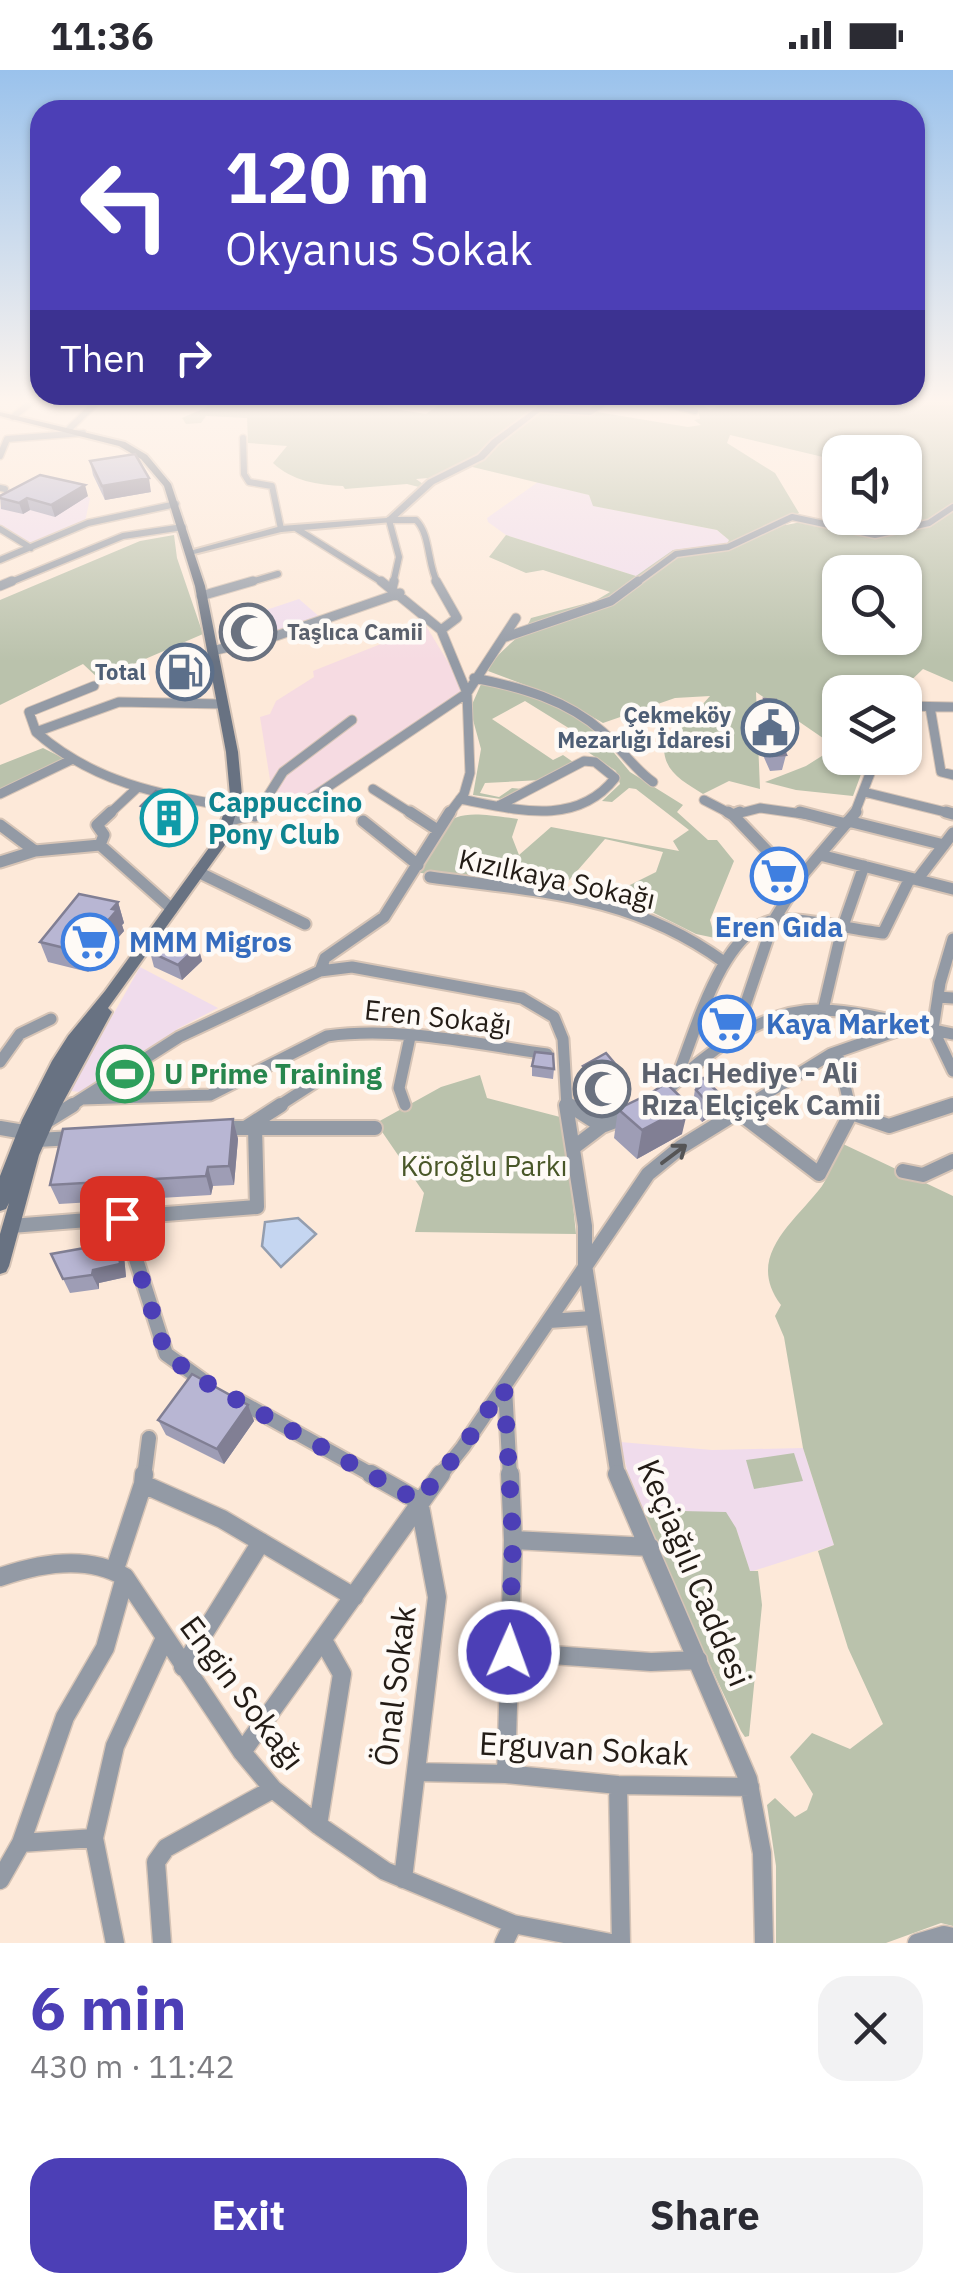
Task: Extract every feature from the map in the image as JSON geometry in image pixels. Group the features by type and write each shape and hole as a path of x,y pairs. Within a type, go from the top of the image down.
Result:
{"main road":[{"path":"0,1204 34,1129 110,994 220,842 236,795 202,596 169,487"},
{"path":"0,1266 34,1129"}],"street":[{"path":"272,487 281,529"},
{"path":"390,520 426,487"},
{"path":"0,560 88,523 176,504"},
{"path":"502,638 611,602 676,554 728,547 792,517 875,535 929,523 942,510 953,507"},
{"path":"390,520 399,557 396,591"},
{"path":"190,552 281,529 412,520 421,524 430,570 458,618 440,630"},
{"path":"0,586 124,536 183,527"},
{"path":"0,529 31,548"},
{"path":"34,1129 179,1037 320,971 325,958 384,917 436,830 460,799 470,773 467,692 440,630 396,591 297,529"},
{"path":"202,596 278,574"},
{"path":"212,651 276,636 396,591"},
{"path":"228,820 307,801 467,692 516,618"},
{"path":"474,678 538,693 582,716 606,734 634,770 653,782"},
{"path":"94,686 29,712 41,740 137,788 232,807"},
{"path":"78,692 98,710"},
{"path":"36,732 118,702 222,704"},
{"path":"922,707 953,708"},
{"path":"930,707 941,772 953,774"},
{"path":"255,816 262,798 288,766 316,742 352,720"},
{"path":"0,794 74,759"},
{"path":"460,799 546,812 570,810 604,791 615,778 596,762 584,761 500,805"},
{"path":"732,1041 774,920 800,878 847,823 870,775"},
{"path":"100,845 104,834 97,825 137,788"},
{"path":"374,789 436,830"},
{"path":"864,792 953,814"},
{"path":"704,800 733,815 776,860 800,878"},
{"path":"733,815 746,808 771,808 944,845"},
{"path":"363,821 418,864"},
{"path":"0,826 34,852"},
{"path":"674,1086 724,962 738,940 774,920 883,933 914,879 953,833"},
{"path":"0,862 34,852 100,845 172,909"},
{"path":"820,855 953,889"},
{"path":"824,1010 842,929 864,866"},
{"path":"198,872 305,924"},
{"name":"Kızılkaya Sokağı","path":"430,877 638,913 668,926 724,962"},
{"path":"953,939 933,1028 953,1071"},
{"name":"Keçiağılı Caddesi","path":"320,971 352,967 395,972 522,998 558,1022 583,1218 585,1265 618,1480 650,1546 750,1786 762,1853 764,1943"},
{"path":"938,997 953,998"},
{"path":"573,1148 602,1126 648,1109 694,1064 732,1041 792,1014 824,1010 953,1034"},
{"path":"0,1062 4,1046 33,1023 51,1019"},
{"path":"242,1752 324,1642 418,1501 463,1447 648,1174 681,1148 836,1052 914,1024"},
{"name":"Eren Sokağı","path":"82,1099 210,1095 327,1036 410,1037 563,1056"},
{"path":"405,1104 400,1088 410,1037"},
{"path":"739,1113 819,1174 851,1113 836,1052"},
{"path":"251,1127 322,1078"},
{"path":"566,1103 602,1126"},
{"path":"851,1113 888,1126 953,1106"},
{"path":"11,1226 257,1207 251,1127"},
{"path":"0,1128 95,1136"},
{"path":"209,1129 376,1128"},
{"path":"903,1171 923,1175 953,1161"},
{"path":"122,1218 166,1354 213,1386"},
{"path":"583,1218 598,1229 613,1228"},
{"path":"549,1321 592,1318"},
{"path":"504,1387 513,1540 506,1774"},
{"path":"230,1396 418,1501"},
{"path":"0,1880 21,1843 65,1717 105,1648 143,1484 149,1438"},
{"path":"143,1484 222,1519 354,1598"},
{"name":"Önal Sokak","path":"403,1878 437,1597 418,1501"},
{"path":"513,1540 650,1546"},
{"path":"183,1667 261,1542"},
{"path":"0,1577 53,1564 120,1573"},
{"name":"Engin Sokağı","path":"120,1573 242,1752 273,1789 318,1825 384,1871 508,1934 612,1943"},
{"path":"115,1943 94,1838 115,1746 164,1640"},
{"path":"318,1825 342,1674 324,1642"},
{"path":"509,1652 651,1662 698,1660"},
{"name":"Erguvan Sokak","path":"416,1772 506,1774 618,1785 750,1786"},
{"path":"618,1785 621,1943"},
{"path":"162,1943 156,1862 166,1848 273,1789"},
{"path":"21,1843 94,1838"},
{"path":"916,1943 944,1935 953,1937"}],"shaded area":[{"path":"530,487 559,487 589,495 594,506 717,530 729,540 727,545 636,576 506,535 487,518"},
{"path":"90,498 85,522 31,544 0,530 0,507"},
{"path":"299,599 322,619 266,637 251,615"},
{"path":"426,626 467,693 307,801 255,816 271,786 260,717 270,714 276,701 314,677 313,671"},
{"path":"140,967 218,1008 179,1028 81,1092 70,1091"},
{"path":"620,1442 712,1450 803,1448 834,1545 750,1572 736,1528 637,1509"}],"green space":[{"path":"557,487 784,487 799,513 784,522 786,525 822,522 822,535 922,535 922,487 953,487 953,682 923,669 917,675 822,675 822,737 756,692 760,789 729,781 703,794 671,770 664,748 710,696 675,698 603,723 560,698 488,671 531,618 595,601 610,592 543,570 526,573 489,557 506,535 636,576 673,550 727,544 729,540 717,530 593,506 589,495"},
{"path":"174,535 177,558 203,634 99,679 83,664 0,705 0,600 140,541"},
{"path":"482,682 533,694 595,730 630,772 683,805 677,812 708,840 717,840 734,861 710,920 715,938 696,934 640,906 596,902 656,872 663,852 605,839 557,894 415,872 444,826 464,815 518,819 512,837 519,855 551,827 679,851 673,841 689,830 636,789 629,788 612,802 602,801 620,784 616,771 579,746 588,740 525,701 492,719 553,760 563,755 573,762 541,780 485,783 480,793 499,797 512,788 522,789 501,799 473,795 481,749 470,709"},
{"path":"43,748 65,759 0,790 0,765"},
{"path":"822,756 822,775 861,775 853,796 796,790 765,782"},
{"name":"Köroğlu Parkı","path":"480,1075 487,1098 564,1118 576,1234 415,1232 424,1193 376,1123 441,1087"},
{"path":"841,1143 953,1196 953,1926 941,1923 886,1943 776,1943 776,1866 767,1805 775,1798 795,1817 807,1810 813,1794 790,1757 812,1733 850,1749 883,1724 848,1648 818,1551 834,1545 803,1448 784,1337 775,1316 781,1305 768,1271 778,1241 822,1186"},
{"path":"794,1453 803,1481 754,1489 746,1460"},
{"path":"637,1510 726,1512 736,1528 750,1571 758,1571 762,1605 749,1736 741,1731"}],"water":[{"path":"298,1218 316,1234 281,1267 262,1246 265,1222"}],"building":[{"path":"16,487 81,487 51,505 27,498 19,503 0,496"},
{"path":"248,606 257,612 238,616 232,612"},
{"path":"764,699 776,700 779,717 767,717"},
{"path":"778,737 786,755 773,756 765,738"},
{"path":"156,791 189,800 173,816 141,806"},
{"path":"79,894 118,902 112,909 117,910 81,952 40,942"},
{"path":"170,933 198,946 178,965 150,952"},
{"path":"535,1052 553,1054 554,1069 532,1066"},
{"path":"606,1053 628,1079 615,1087 611,1083 604,1087 583,1066"},
{"path":"703,1078 720,1094 707,1102 696,1090 700,1087 696,1082"},
{"path":"666,1083 689,1105 642,1130 618,1109 651,1093"},
{"path":"233,1119 229,1166 208,1167 206,1176 50,1185 63,1129"},
{"path":"118,1242 120,1264 93,1270 92,1275 63,1279 51,1254"},
{"path":"192,1374 248,1405 217,1449 158,1420"}],"place":[{"name":"Taşlıca Camii","path":"248,632"},
{"name":"Total","path":"185,672"},
{"name":"Çekmeköy Mezarlığı İdaresi","path":"770,728"},
{"name":"Cappuccino Pony Club","path":"169,818"},
{"name":"Eren Gıda","path":"779,876"},
{"name":"MMM Migros","path":"90,942"},
{"name":"Kaya Market","path":"727,1024"},
{"name":"U Prime Training","path":"125,1074"},
{"name":"Hacı Hediye - Ali Rıza Elçiçek Camii","path":"602,1089"}],"route":[{"path":"122,1218 166,1354 196,1377 418,1501 463,1447 504,1387 513,1540 509,1652"}]}
